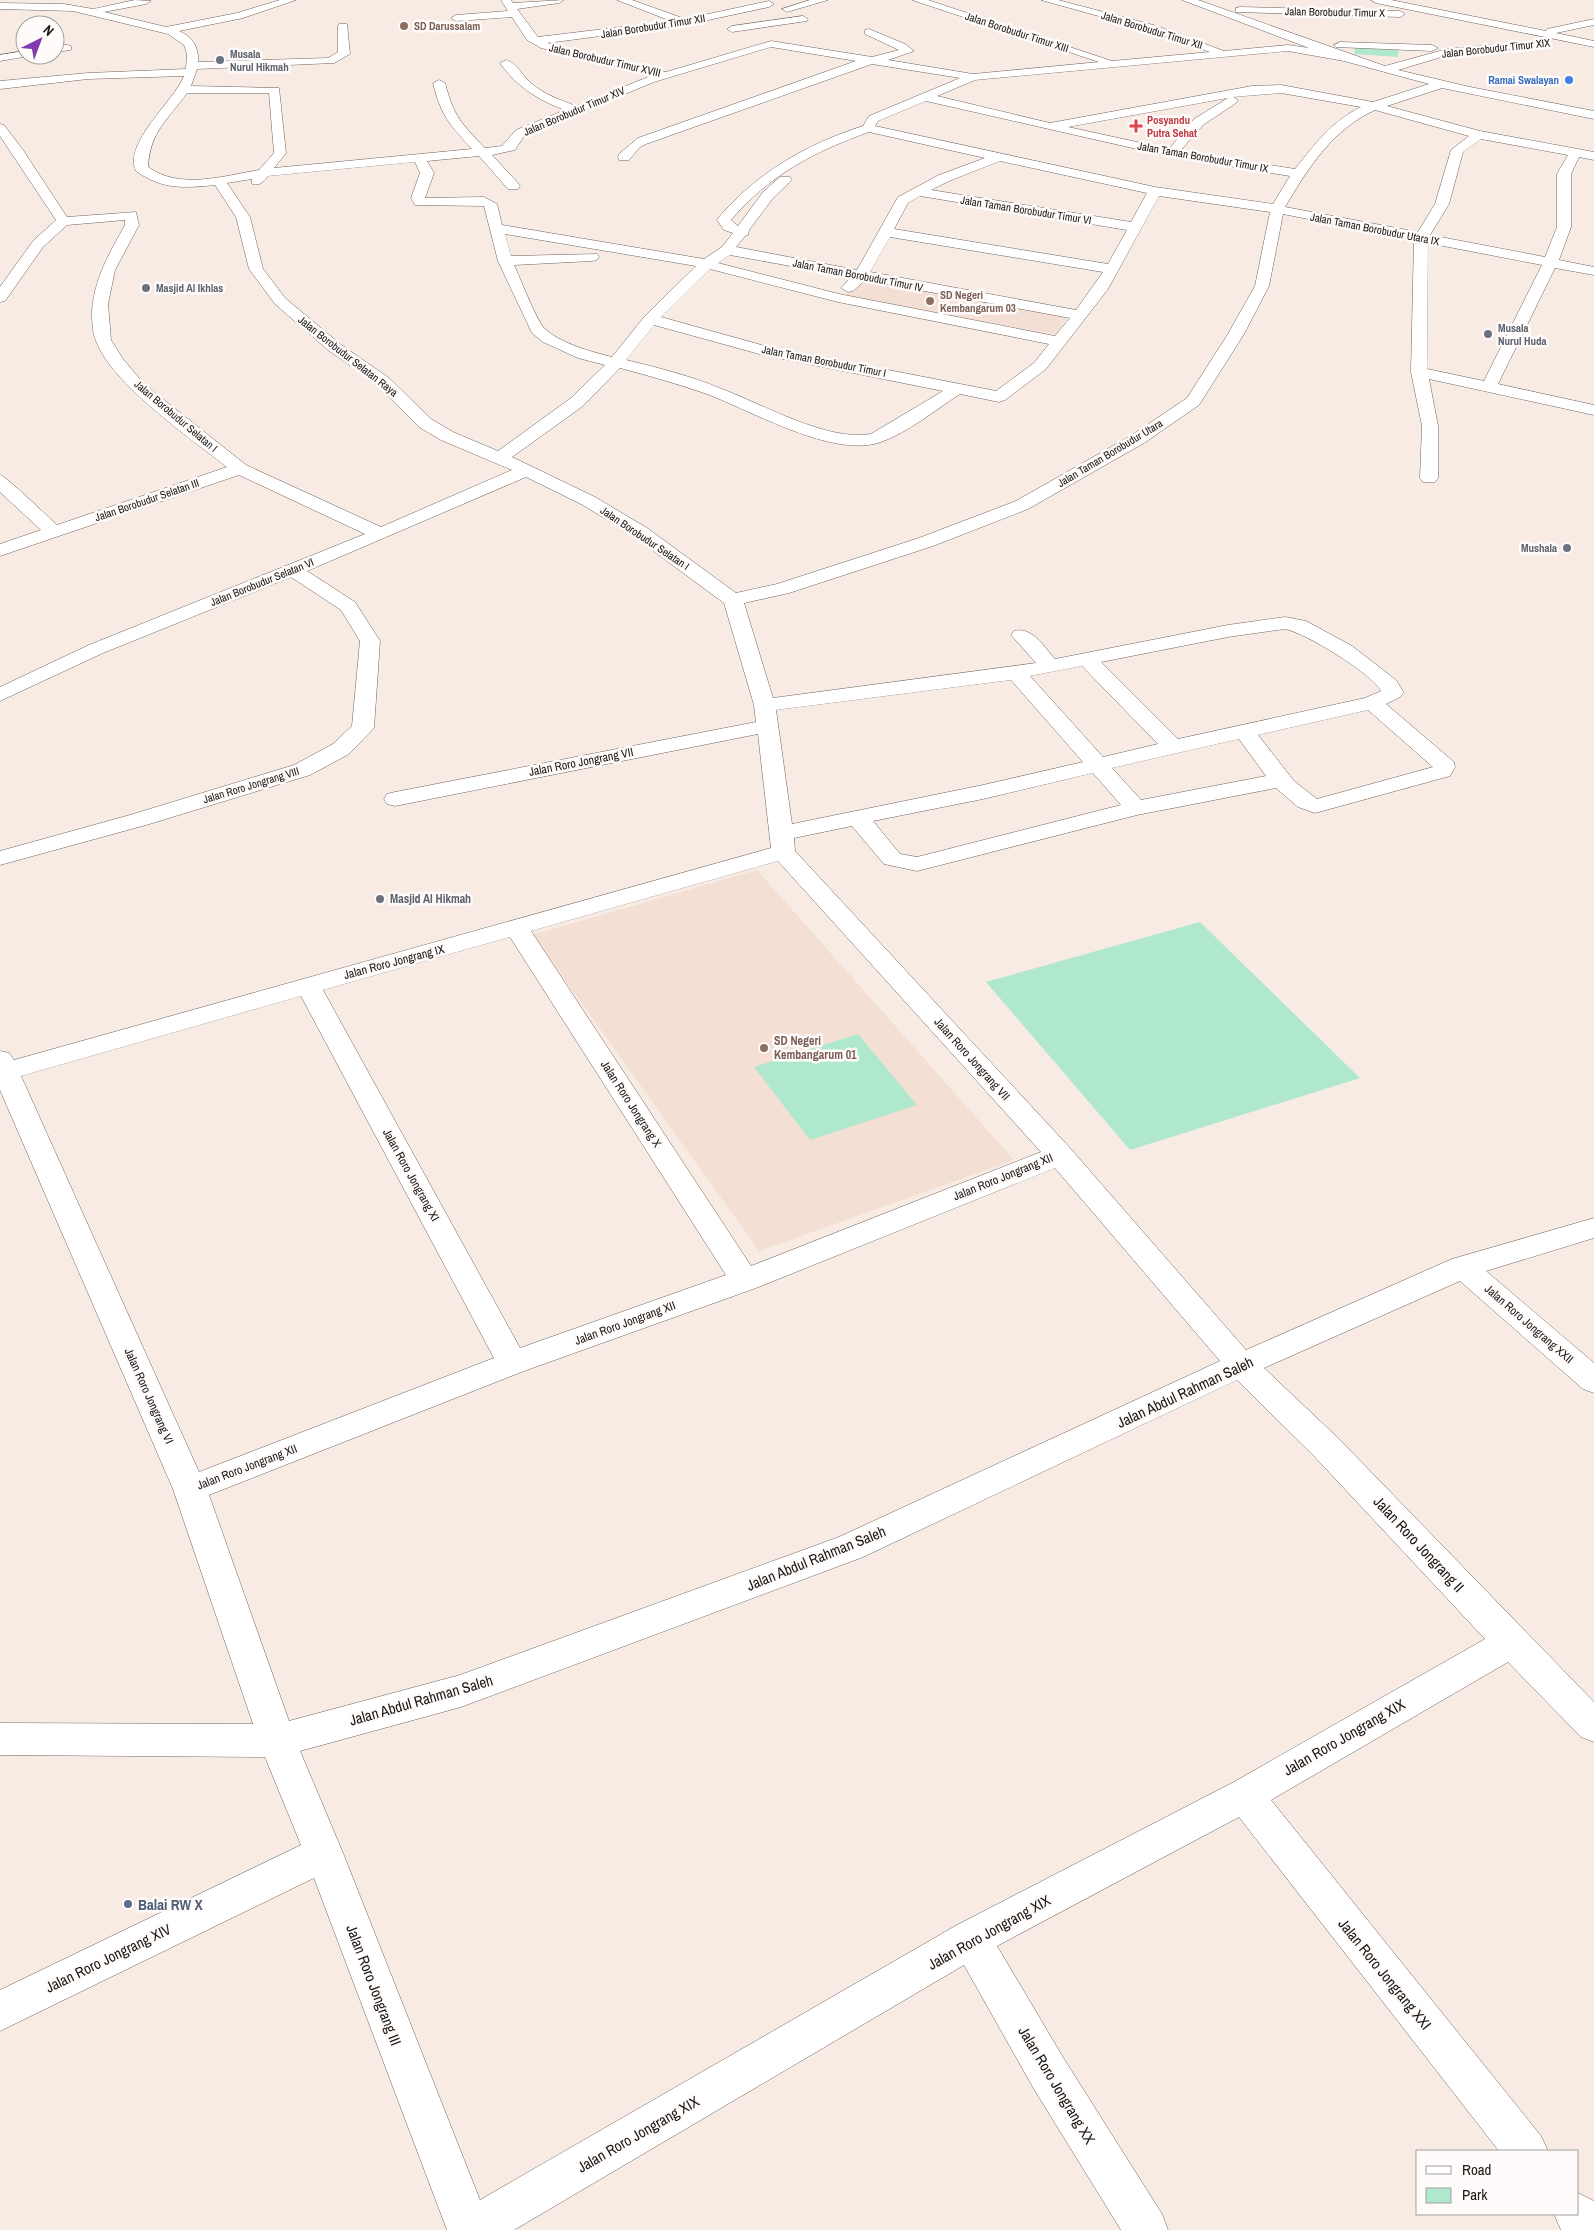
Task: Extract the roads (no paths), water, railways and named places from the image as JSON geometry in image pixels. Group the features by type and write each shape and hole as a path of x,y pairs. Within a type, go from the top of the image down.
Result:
{"street":[{"path":"166,30 239,16 291,0"},
{"path":"456,18 558,0"},
{"path":"622,0 685,22"},
{"path":"717,32 803,19 787,9 756,0"},
{"path":"787,9 823,0"},
{"name":"Jalan Borobudur Timur XIII","path":"917,0 1118,64"},
{"name":"Jalan Borobudur Timur XII","path":"1046,0 1153,28 1228,54"},
{"path":"1187,0 1224,10 1348,58 1442,84 1594,115"},
{"name":"Jalan Borobudur Timur X","path":"1376,0 1594,44"},
{"path":"65,16 146,1"},
{"name":"Jalan Borobudur Timur XII","path":"536,42 685,22 769,4"},
{"path":"0,6 54,7 90,11 166,30 188,42 194,51 191,69 184,89 154,123 142,150 140,168 152,177 169,185 219,181"},
{"name":"Jalan Borobudur Timur XVIII","path":"512,7 536,42 554,50 666,75"},
{"name":"Jalan Borobudur Timur X","path":"1224,10 1446,15"},
{"path":"1540,33 1594,22"},
{"path":"0,85 88,76 330,61 344,54 343,26"},
{"path":"869,32 901,46 908,52 872,61"},
{"path":"586,36 613,43"},
{"path":"1288,36 1288,48"},
{"name":"Jalan Borobudur Timur XIX","path":"1388,69 1431,56 1471,50 1576,40"},
{"path":"1304,42 1471,50"},
{"name":"Jalan Borobudur Timur XIV","path":"219,181 263,173 509,149 514,139 520,133 576,110 666,75 771,44 973,77"},
{"path":"743,232 729,227 724,220 742,196 782,166 823,146 868,128 873,119 973,77 1288,48 1348,58"},
{"path":"0,58 15,56"},
{"name":"Jalan Borobudur Timur XIV","path":"624,157 636,144 642,141 801,83 872,61"},
{"path":"506,63 527,88 542,98 576,110"},
{"path":"439,83 445,107 453,121 513,186"},
{"name":"Jalan Taman Borobudur Utara","path":"733,600 782,589 926,542 1022,505 1138,439 1193,401 1236,334 1262,286 1277,209 1298,173 1323,142 1352,116 1374,106 1442,84"},
{"path":"184,89 275,90 280,153 238,207"},
{"path":"1172,152 1194,124 1206,113 1252,90"},
{"name":"Jalan Taman Borobudur Timur IX","path":"1050,127 1156,106 1252,90 1294,91 1374,106 1479,135 1594,156"},
{"name":"Jalan Taman Borobudur Timur IX","path":"924,96 1050,127 1172,152 1298,173"},
{"path":"0,128 15,145 49,203 63,221 38,244 0,298"},
{"name":"Jalan Taman Borobudur Utara IX","path":"868,128 1155,191 1277,209 1550,264 1594,271"},
{"path":"500,458 561,416 615,364 650,319 707,264 727,250 743,232 768,195 786,178 817,159 884,131"},
{"path":"1429,478 1430,426 1419,372 1421,238 1442,204 1457,150 1479,135"},
{"path":"1489,387 1550,264 1564,227 1564,174 1575,153"},
{"path":"838,298 861,276 903,200 944,178 998,157"},
{"path":"420,159 427,174 422,186 420,202 484,201 490,204 505,261 537,330 549,339 584,355 674,377 716,392 777,419 835,437 860,441 876,438 899,426 958,388"},
{"name":"Jalan Borobudur Selatan Raya","path":"219,181 238,207 256,269 280,302 334,347 383,381 425,423 447,436 500,458 525,471"},
{"path":"496,228 707,264 838,298 1060,342 1078,315 1102,286 1155,191"},
{"name":"Jalan Taman Borobudur Timur VI","path":"918,192 1134,227"},
{"name":"Jalan Borobudur Selatan I","path":"63,221 131,215 132,225 108,270 100,304 104,340 117,362 138,387 240,468 381,534"},
{"path":"885,232 1112,269"},
{"name":"Jalan Taman Borobudur Timur IV","path":"727,250 1078,315"},
{"path":"505,261 651,255"},
{"name":"Jalan Taman Borobudur Timur I","path":"650,319 763,350 1000,397 1040,366 1060,342"},
{"path":"1419,372 1594,410"},
{"name":"Jalan Borobudur Selatan III","path":"0,550 240,468"},
{"name":"Jalan Borobudur Selatan I","path":"525,471 589,501 640,532 733,600"},
{"name":"Jalan Borobudur Selatan VI","path":"0,695 96,649 381,534 525,471"},
{"path":"0,480 10,493 54,532"},
{"name":"Jalan Roro Jongrang VIII","path":"0,858 138,820 302,770 341,749 363,728 370,641 348,606 293,570"},
{"path":"733,600 766,715 783,843"},
{"name":"Jalan Roro Jongrang VII","path":"395,799 766,715 1016,673 1245,628 1285,623 1299,625 1345,650 1389,684 1393,693 1372,704"},
{"path":"1021,635 1050,666"},
{"path":"1086,659 1173,747"},
{"path":"1016,673 1136,808"},
{"path":"1245,732 1283,780 1305,802 1315,806 1442,771 1444,767 1443,762 1372,704"},
{"name":"Jalan Roro Jongrang IX","path":"2,1068 517,929 783,843 857,817 983,792 1096,764 1372,704"},
{"path":"857,817 892,859 917,864 1136,808 1283,780"},
{"name":"Jalan Roro Jongrang VII","path":"783,843 1060,1155 1241,1365"},
{"name":"Jalan Roro Jongrang X","path":"517,929 745,1280"},
{"name":"Jalan Roro Jongrang XI","path":"308,986 513,1363"},
{"name":"Jalan Roro Jongrang VI","path":"2,1068 190,1489 277,1741"},
{"name":"Jalan Roro Jongrang XII","path":"190,1489 513,1363 745,1280 1060,1155"},
{"name":"Jalan Abdul Rahman Saleh","path":"0,1739 277,1741 461,1691 851,1547 1241,1365 1463,1267 1594,1228"},
{"name":"Jalan Roro Jongrang XXII","path":"1463,1267 1594,1381"},
{"name":"Jalan Roro Jongrang II","path":"1241,1365 1326,1447 1511,1642 1594,1726"},
{"name":"Jalan Roro Jongrang XIX","path":"470,2230 971,1939 1245,1795 1511,1642"},
{"name":"Jalan Roro Jongrang III","path":"277,1741 324,1854 470,2230"},
{"name":"Jalan Roro Jongrang XXI","path":"1245,1795 1525,2150"},
{"name":"Jalan Roro Jongrang XIV","path":"0,2011 324,1854"},
{"name":"Jalan Roro Jongrang XX","path":"971,1939 1049,2074 1146,2230"},
{"path":"1577,2215 1589,2230"}],"place":[{"name":"SD Darussalam","path":"404,26"},
{"name":"Musala Nurul Hikmah","path":"220,60"},
{"name":"Ramai Swalayan","path":"1569,80"},
{"name":"Posyandu Putra Sehat","path":"1136,126"},
{"name":"Masjid Al Ikhlas","path":"146,288"},
{"name":"SD Negeri Kembangarum 03","path":"930,301"},
{"name":"Musala Nurul Huda","path":"1488,334"},
{"name":"Mushala","path":"1567,548"},
{"name":"Masjid Al Hikmah","path":"380,899"},
{"name":"SD Negeri Kembangarum 01","path":"764,1048"},
{"name":"Balai RW X","path":"128,1904"}]}
